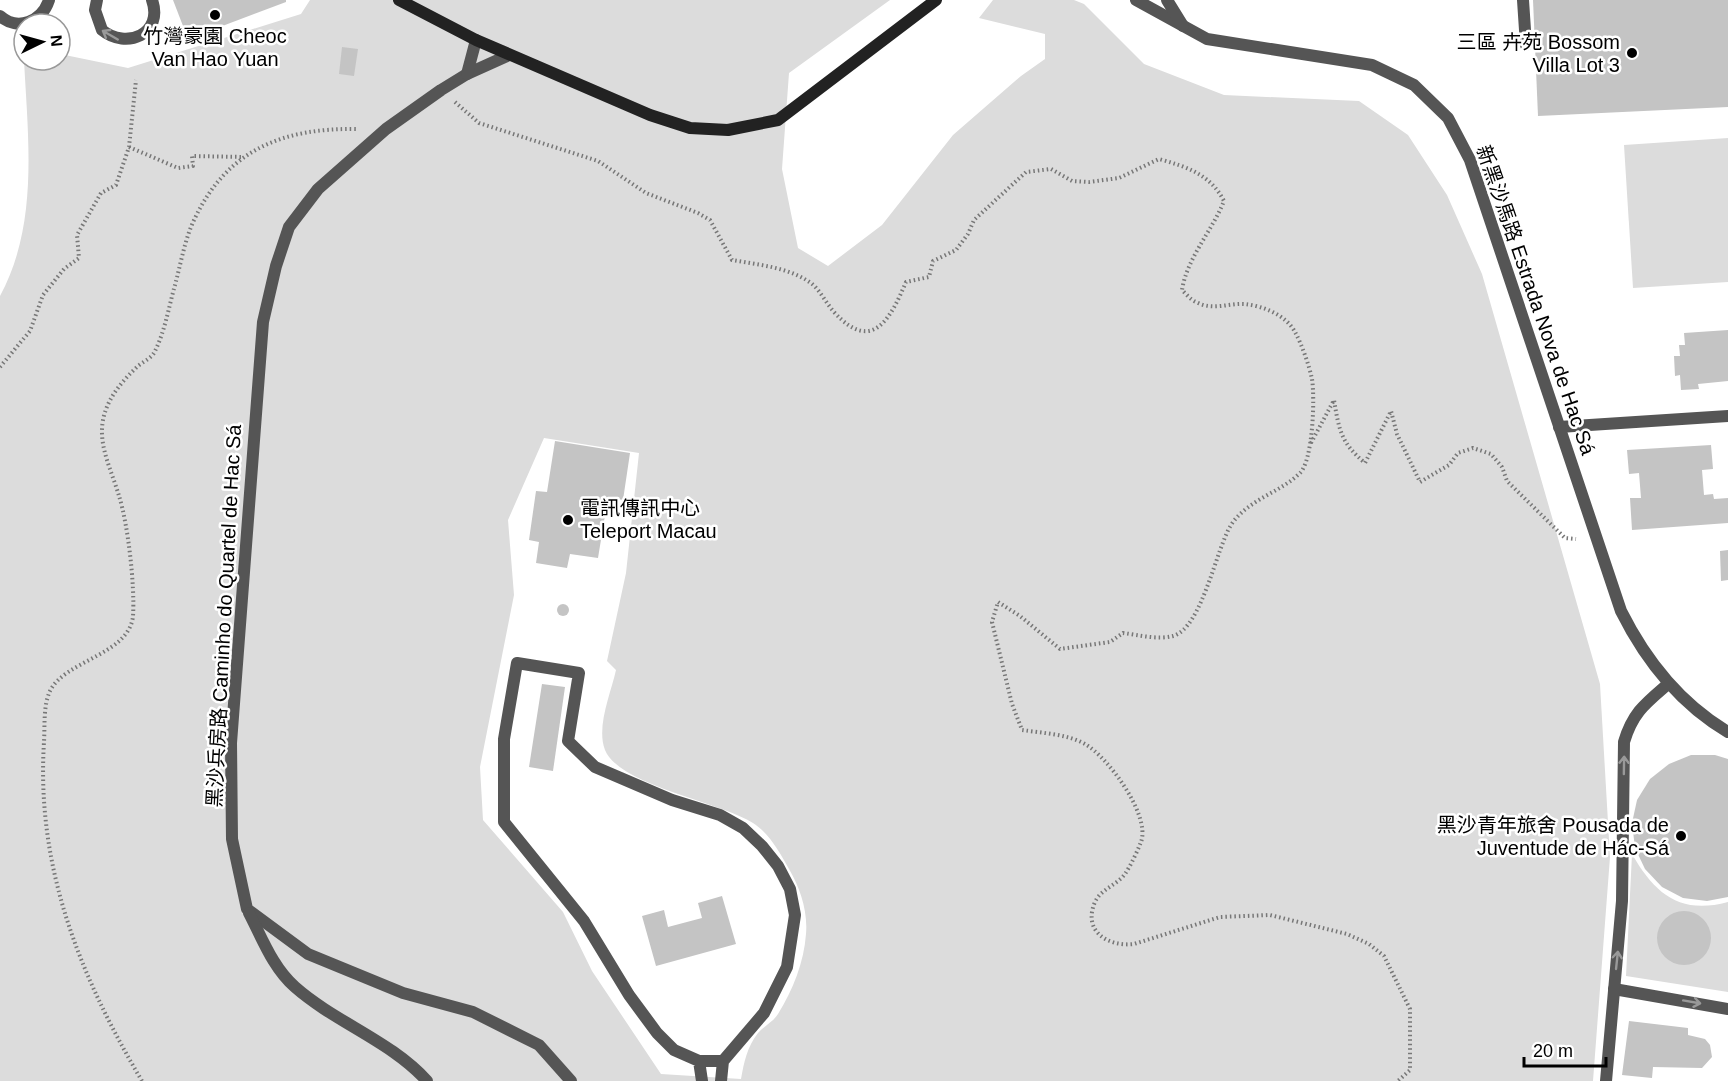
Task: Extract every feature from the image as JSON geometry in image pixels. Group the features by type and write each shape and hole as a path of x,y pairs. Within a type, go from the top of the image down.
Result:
{"main road":[{"path":"399,0 509,55 650,115 690,128 728,130 778,120 936,0"}],"street":[{"path":"0,16 14,23 24,24 41,15 49,0"},
{"path":"97,0 95,10 102,30 119,40 130,40 139,37 151,24 154,14 152,0"},
{"name":"新黑沙馬路 Estrada Nova de Hac Sá","path":"1136,0 1206,39 1371,65 1414,86 1448,118 1470,160 1621,611 1634,638 1668,684 1728,732"},
{"path":"1167,0 1185,29"},
{"path":"1523,0 1526,45"},
{"path":"467,74 477,40"},
{"name":"黑沙兵房路 Caminho do Quartel de Hac Sá","path":"428,1081 413,1065 324,1009 293,986 272,958 247,909 232,839 231,743 263,322 276,266 290,227 318,189 386,129 441,90 467,74 509,55"},
{"path":"1560,427 1728,416"},
{"path":"721,1081 723,1061 764,1013 788,968 795,915 790,889 768,852 743,828 720,815 672,800 595,767 568,741 579,673 517,663 504,739 504,822 584,921 629,995 657,1033 674,1050 699,1061 723,1061"},
{"path":"1606,1081 1622,901 1624,742 1630,723 1638,710 1668,684"},
{"path":"247,909 308,954 403,993 473,1012 539,1045 571,1081"},
{"path":"1614,989 1728,1009"},
{"path":"699,1061 702,1081"}],"path":[{"path":"0,368 30,331 43,295 64,269 80,258 77,235 101,194 116,185 129,147 136,80"},
{"path":"441,90 479,123 598,161 646,193 698,213 710,220 732,260 783,269 812,284 836,314 855,328 870,330 884,325 906,282 929,277 933,261 956,250 968,234 974,220 1026,172 1051,169 1072,181 1089,182 1119,178 1159,159 1178,164 1216,185 1224,201 1207,237 1185,273 1182,290 1195,302 1224,308 1244,304 1274,313 1289,322 1296,333 1312,379 1314,411 1303,471 1286,485 1251,505 1232,524 1188,624 1174,636 1146,637 1123,633 1110,642 1060,649 1020,616 998,602 992,622 1012,704 1022,730 1058,735 1085,744 1112,768 1137,804 1142,839 1124,876 1102,892 1095,903 1093,918 1097,933 1108,942 1120,945 1134,944 1220,917 1270,915 1347,934 1369,944 1384,956 1410,1010 1410,1070 1398,1081"},
{"path":"142,1081 106,1020 71,938 46,834 42,764 48,694 58,680 125,637 132,621 134,602 120,499 101,433 103,413 113,394 154,354 194,220 223,176 244,157 272,141 300,132 386,129"},
{"path":"129,147 178,168 193,166 192,156 244,157"},
{"path":"1309,447 1334,400 1340,431 1348,449 1365,463 1391,411 1397,434 1420,482 1449,465 1458,453 1473,448 1491,454 1502,467 1507,481 1565,538 1598,541"}],"shaded area":[{"path":"310,0 890,0 789,73 782,169 798,248 828,266 882,225 953,135 1021,76 1045,59 1045,34 979,18 993,0 1074,0 1084,4 1144,64 1224,95 1359,101 1408,135 1447,195 1482,274 1600,684 1610,857 1593,1081 0,1081 0,296 21,240 26,211 28,150 25,72 72,72 72,56 128,68 301,14","holes":["544,438 639,453 626,573 607,661 616,670 603,721 605,750 614,762 629,773 672,792 738,815 759,827 774,844 789,869 797,884 804,908 805,944 797,975 778,1014 758,1033 751,1044 741,1079 661,1074 592,971 563,912 483,820 480,767 514,595 508,520"]},
{"path":"1728,138 1728,282 1633,288 1624,145"},
{"path":"1632,854 1650,880 1671,898 1696,906 1728,902 1728,992 1626,976"}],"building":[{"name":"竹灣豪園 Cheoc Van Hao Yuan","path":"173,0 286,0 286,2 188,39"},
{"name":"三區 卉苑 Bossom Villa Lot 3","path":"1533,0 1728,0 1728,107 1538,116"},
{"path":"342,47 358,49 354,76 339,74"},
{"path":"1728,330 1728,381 1698,384 1699,389 1681,390 1680,375 1675,376 1674,356 1680,356 1679,345 1685,345 1684,333"},
{"name":"電訊傳訊中心 Teleport Macau","path":"555,441 630,453 623,500 608,497 598,558 570,554 567,568 536,563 539,542 529,540 536,491 547,492"},
{"path":"1711,445 1713,469 1702,470 1704,495 1713,494 1714,499 1728,498 1728,523 1632,530 1630,498 1641,498 1639,473 1629,474 1627,450"},
{"path":"1728,550 1728,580 1721,581 1720,551"},
{"path":"563,604 569,610 563,616 557,610"},
{"path":"542,684 565,687 553,771 529,767"},
{"name":"黑沙青年旅舍 Pousada de Juventude de Hác-Sá","path":"1691,755 1715,755 1728,759 1728,897 1707,901 1683,898 1662,887 1645,869 1635,848 1632,823 1637,800 1650,779 1669,764"},
{"path":"722,896 736,944 656,966 642,916 664,910 668,927 702,918 698,903"},
{"path":"1679,911 1689,911 1699,915 1707,923 1711,938 1707,953 1699,961 1689,965 1679,965 1669,961 1661,953 1657,943 1657,933 1661,923 1669,915"},
{"path":"1629,1021 1688,1028 1688,1035 1705,1039 1710,1045 1712,1057 1702,1068 1653,1067 1652,1078 1622,1075"}],"place":[{"name":"竹灣豪園 Cheoc Van Hao Yuan","path":"215,15"},
{"name":"三區 卉苑 Bossom Villa Lot 3","path":"1632,53"},
{"name":"電訊傳訊中心 Teleport Macau","path":"568,520"},
{"name":"黑沙青年旅舍 Pousada de Juventude de Hác-Sá","path":"1681,836"}]}
